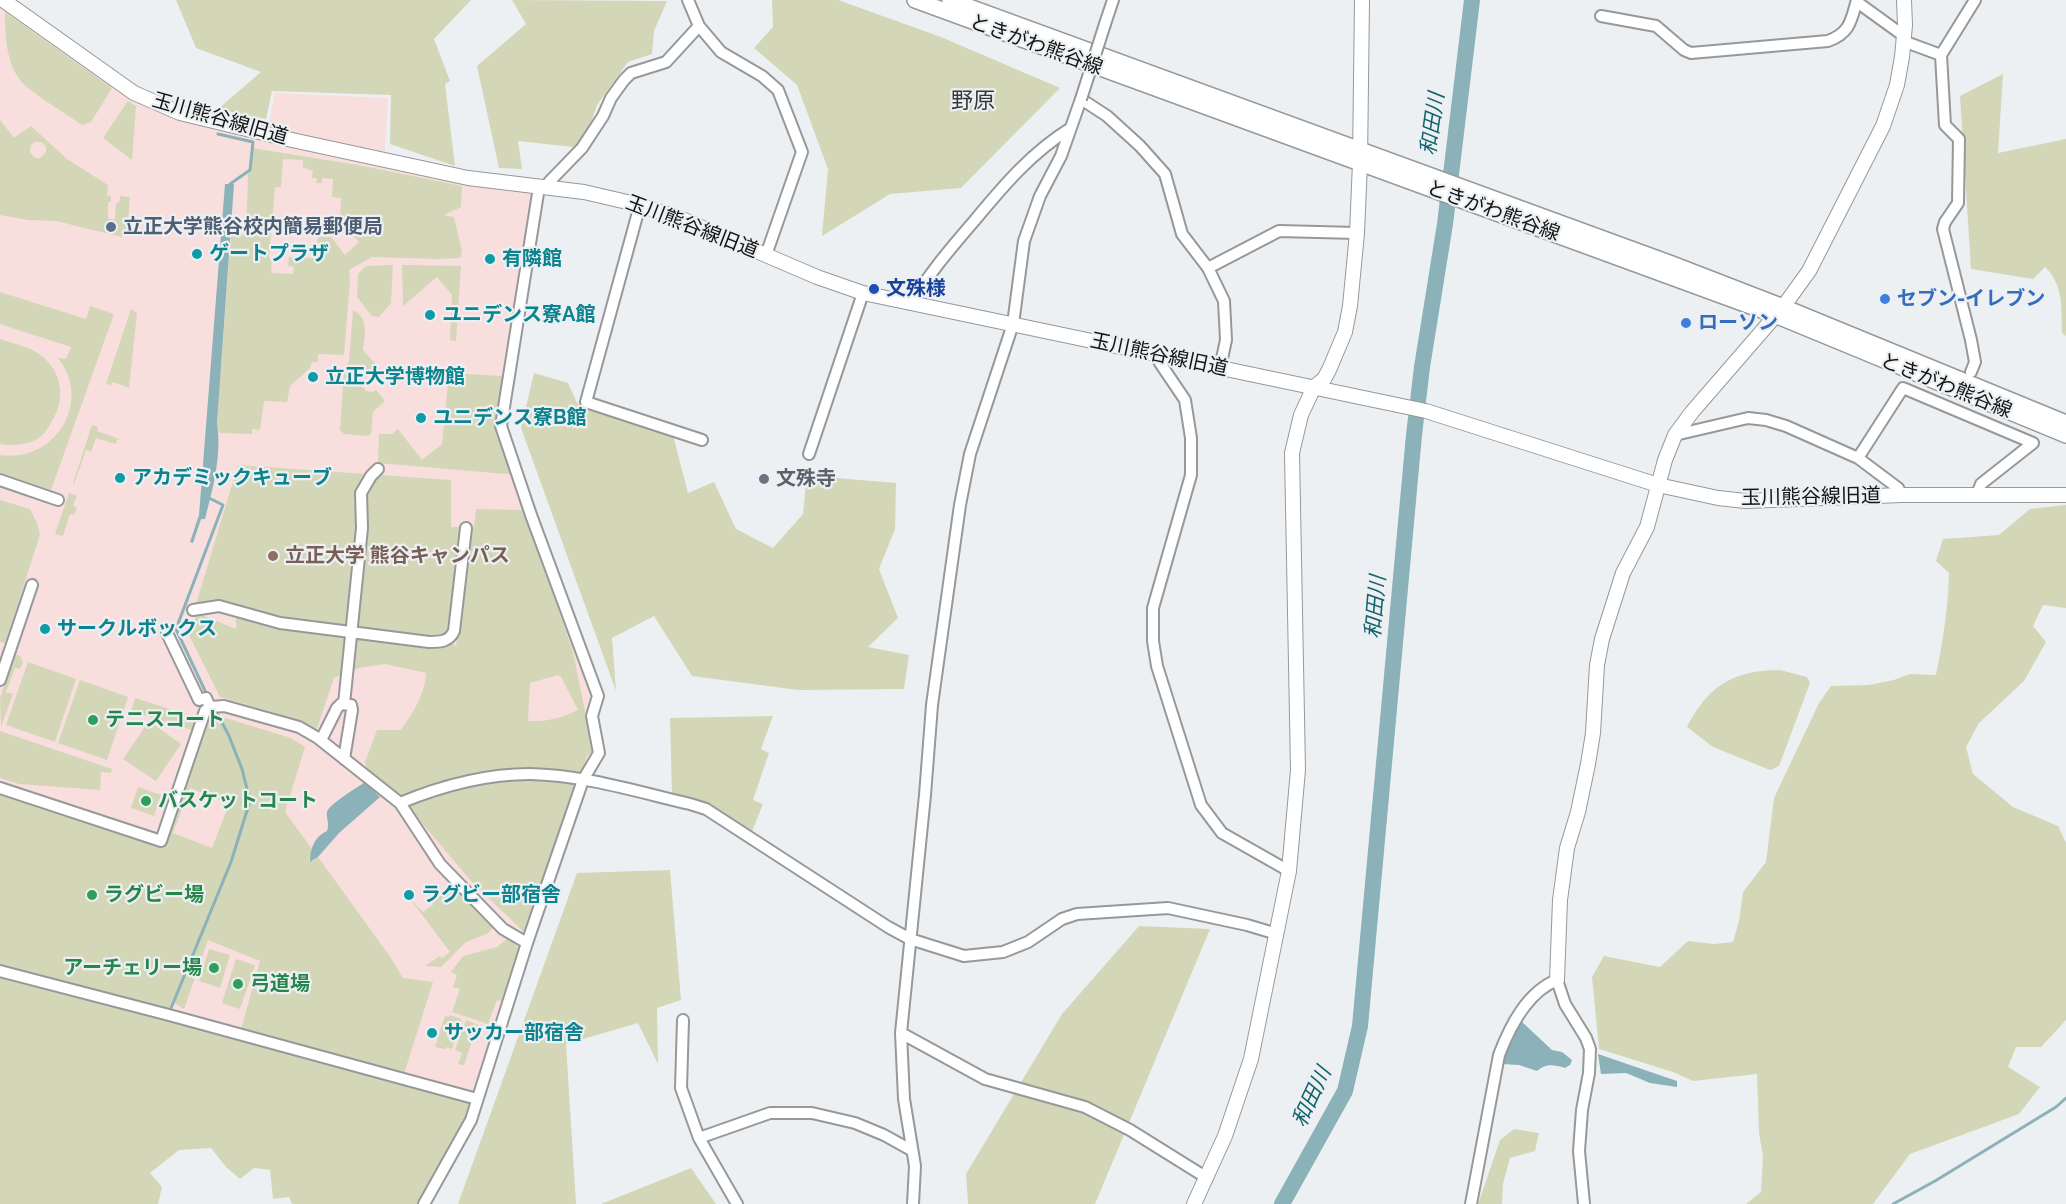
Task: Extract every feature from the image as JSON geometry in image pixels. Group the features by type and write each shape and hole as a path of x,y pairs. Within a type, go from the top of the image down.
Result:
{"main road":[{"name":"ときがわ熊谷線","path":"915,0 1180,99 1417,177 1779,311 2066,423"},
{"name":"ときがわ熊谷線","path":"950,0 1360,157"},
{"name":"ときがわ熊谷線","path":"1779,311 2066,435"}],"street":[{"name":"玉川熊谷線旧道","path":"3,0 134,93 180,113 468,178 612,197 682,219 817,277 864,293 1426,411 1658,484 1709,496 1746,501 1902,495 2066,495"},
{"path":"688,0 699,26 721,52 762,76 778,90 802,152 766,255"},
{"path":"913,1204 915,1166 904,1099 902,1032 932,705 960,505 970,454 1013,324 1024,241 1040,196 1061,156 1113,0"},
{"path":"1194,1204 1226,1137 1251,1059 1289,872 1298,770 1292,453 1301,415 1314,387 1324,379 1329,370 1345,332 1350,306 1358,233 1362,0"},
{"path":"1584,1204 1579,1151 1590,1048 1565,1004 1557,980 1563,869 1588,764 1593,733 1597,665 1602,639 1623,573 1647,527 1658,484 1675,435 1779,311 1809,271 1883,126 1897,85 1904,38 1904,0"},
{"path":"1971,372 1975,362 1971,340 1943,229 1958,203 1959,139 1945,125 1941,55 1975,0"},
{"path":"1601,16 1656,26 1684,50 1691,53 1828,41 1839,37 1849,27 1857,1 1904,38 1941,55"},
{"path":"424,1204 471,1120 527,943 583,780 599,753 592,716 598,696 531,515 501,426 542,187 582,148 624,80 631,73 666,62 699,26"},
{"path":"1081,99 1107,116 1166,174 1182,234 1208,268 1224,301 1226,340 1220,368"},
{"path":"911,304 943,257 1012,176 1047,142 1071,127"},
{"path":"640,205 586,402 702,440"},
{"path":"1208,268 1279,231 1358,233"},
{"path":"808,454 864,293"},
{"path":"1157,354 1160,363 1185,400 1191,438 1191,475 1153,608 1153,641 1157,666 1201,805 1222,833 1289,872"},
{"path":"1858,458 1903,387 1957,406 2033,443 1981,484 1977,494"},
{"path":"1675,435 1748,418 1766,420 1786,426 1858,458 1898,488 1902,495"},
{"path":"344,704 362,528 361,493 378,469"},
{"path":"0,480 58,500"},
{"path":"193,610 219,606 280,623 443,642 451,637 455,621 466,528"},
{"path":"0,680 32,585"},
{"path":"167,633 199,700 206,698 210,707"},
{"path":"321,740 337,708 344,704 351,705 344,759"},
{"path":"0,788 161,841 205,711 210,707 224,706 285,722 321,740 400,803 440,864 503,929 527,943"},
{"path":"400,803 432,790 497,777 530,774 583,780 690,804 705,809 888,927 910,939 964,956 1003,952 1028,942 1062,919 1077,914 1168,908 1277,934"},
{"path":"0,971 477,1099"},
{"path":"1471,1204 1499,1055 1518,1015 1538,991 1557,980"},
{"path":"683,1020 681,1088 699,1138 737,1204"},
{"path":"902,1032 985,1079 1085,1107 1130,1131 1207,1178"},
{"path":"699,1138 770,1113 812,1113 855,1123 911,1150"}],"shaded area":[{"name":"立正大学 熊谷キャンパス","path":"0,4 113,85 266,138 275,93 388,98 384,161 543,185 503,427 599,710 599,742 474,1102 0,970"}],"green space":[{"path":"176,0 471,0 434,39 450,81 445,84 455,166 390,144 391,95 272,91 266,119 218,109 261,72 196,48"},
{"path":"512,0 667,1 654,31 652,54 628,62 597,105 582,148 518,141 522,169 499,168 477,66 526,24"},
{"path":"772,0 838,0 941,37 1060,88 961,188 890,194 822,236 828,169 797,85 754,48 773,27"},
{"path":"5,12 112,88 91,122 82,125 20,80 9,56"},
{"path":"2003,74 1998,153 2066,139 2066,336 2062,333 2061,306 2056,281 2045,267 2033,279 1971,269 1960,96"},
{"path":"128,101 136,106 132,160 103,138"},
{"path":"0,120 14,138 31,126 67,159 108,185 107,195 111,196 111,202 108,202 108,219 115,219 116,203 119,203 120,196 130,197 127,234 122,237 56,221 28,220 0,215","holes":["41,142 46,146 46,152 40,158 35,158 30,152 31,145"]},
{"path":"252,148 358,165 462,186 461,207 444,215 454,217 462,251 460,258 372,257 349,270 344,355 318,354 318,362 312,362 310,368 290,386 287,402 264,401 260,430 252,429 252,434 219,433 217,423 231,234 246,235 248,174","holes":["283,159 303,160 303,167 313,171 312,178 317,178 316,183 322,183 322,178 333,179 332,197 341,198 340,220 354,221 352,235 359,242 345,255 331,237 318,236 316,258 289,257 288,266 294,267 293,274 271,273 272,258 269,258 275,187 281,187"]},
{"path":"393,265 391,303 379,317 372,316 357,297 358,274 366,266"},
{"path":"402,265 461,266 456,341 450,340 452,295 437,277 403,306"},
{"path":"0,292 86,319 90,306 114,314 51,490 0,473 0,455 20,455 37,449 52,439 63,426 70,410 71,393 68,375 58,358 66,359 71,347 0,324"},
{"path":"131,309 137,313 129,388 113,382 111,385 106,384"},
{"path":"353,310 364,322 363,350 378,367 361,381 362,386 366,391 376,390 385,401 373,412 371,434 368,436 344,434 340,430 344,371 349,361"},
{"path":"0,339 39,354 50,364 58,379 60,396 56,413 44,433 28,443 0,444"},
{"path":"449,373 503,376 498,422 517,475 378,463 379,434 392,434 398,429 422,460 442,444"},
{"path":"534,373 568,383 577,403 673,435 688,493 714,482 736,529 773,548 803,514 806,484 825,477 896,483 895,529 879,569 898,618 868,647 909,655 904,689 798,690 692,676 654,616 612,638 616,691 521,428"},
{"path":"92,425 98,427 97,431 122,440 117,439 116,444 96,438 91,452 86,450 74,484 73,483"},
{"path":"238,465 451,480 451,527 464,527 449,630 444,637 456,646 470,528 474,527 476,509 524,510 573,652 593,751 587,756 530,938 471,881 400,797 382,785 367,770 365,762 377,730 401,730 421,696 426,673 385,664 359,668 334,678 316,731 269,711 220,697 189,635 197,613 236,629 236,613 196,604","holes":["558,675 578,710 554,719 528,721 530,683"]},
{"path":"69,493 77,496 73,506 77,507 74,515 70,514 63,536 55,534"},
{"path":"0,500 30,509 40,535 5,643 0,642"},
{"path":"2066,505 2066,608 2043,605 2033,626 2046,642 2024,681 1979,723 1966,747 1973,774 2013,807 2058,826 2066,843 2066,1020 2041,1047 2016,1047 2008,1067 2040,1087 2019,1114 1910,1154 1873,1204 1746,1204 1761,1192 1763,1156 1759,1133 1757,1074 1693,1081 1673,1072 1599,1049 1592,977 1604,956 1660,967 1688,941 1714,944 1733,942 1743,892 1766,862 1774,798 1819,703 1831,686 1869,685 1910,674 1936,675 1945,624 1949,573 1936,561 1943,539 1999,535 2030,509"},
{"path":"15,654 20,656 23,662 20,669 15,668 6,692 13,694 1,727 0,698"},
{"name":"テニスコート","path":"28,662 76,679 55,742 6,725"},
{"path":"1780,670 1807,677 1810,683 1779,766 1770,770 1713,747 1687,727 1704,701 1724,683 1749,673"},
{"name":"テニスコート","path":"80,680 128,697 107,760 58,743"},
{"path":"135,698 195,717 197,721 162,826 160,825 192,730 131,711"},
{"path":"209,713 291,738 305,747 285,812 312,849 309,860 313,861 318,857 403,978 433,982 403,1077 241,1029 260,961 208,940 184,1009 173,1002 169,1013 0,970 0,793 166,846","holes":["190,788 229,804 212,848 173,833"]},
{"path":"773,716 761,749 769,753 753,800 763,804 751,834 710,806 672,794 670,718"},
{"path":"149,721 181,744 156,781 123,759"},
{"path":"0,731 112,769 111,773 101,772 100,790 19,784 0,778"},
{"name":"バスケットコート","path":"138,787 161,795 154,816 131,808"},
{"path":"670,870 681,1000 657,1008 658,1064 638,1023 566,1044 576,1204 458,1204 577,873"},
{"path":"455,885 495,926 487,934 466,942 441,967 425,966 450,952 411,900 423,912 433,905 432,902"},
{"path":"1139,926 1210,929 1095,1204 968,1204 966,1174 1062,1014"},
{"path":"508,938 520,949 501,1001 497,1000 488,1024 452,1012 460,989 453,987 457,975 451,972 463,956 497,947"},
{"name":"アーチェリー場","path":"209,949 230,955 220,988 199,981"},
{"name":"弓道場","path":"236,959 255,965 240,1009 222,1003"},
{"path":"0,974 342,1066 473,1104 468,1120 422,1204 292,1204 289,1197 273,1199 270,1170 254,1168 240,1179 226,1167 211,1148 179,1150 150,1173 162,1187 158,1204 0,1204"},
{"path":"449,1015 462,1019 452,1049 435,1047 445,1016 449,1017"},
{"path":"466,1020 481,1026 478,1035 474,1035 464,1065 458,1064 462,1053 455,1050"},
{"path":"1514,1129 1539,1133 1535,1151 1510,1158 1503,1184 1502,1204 1478,1204 1500,1140"},
{"path":"691,1168 716,1204 601,1204"}],"water":[{"path":"225,184 234,184 217,423 218,459 205,519 201,519 193,543 190,542 199,515"},
{"path":"365,782 380,797 310,862 314,844 327,831 329,809"},
{"path":"1521,1021 1552,1050 1562,1052 1572,1060 1570,1065 1565,1068 1547,1066 1537,1071 1519,1065 1502,1064"},
{"path":"1598,1054 1677,1081 1677,1087 1650,1083 1626,1073 1601,1074"}],"waterway":[{"name":"和田川","path":"1282,1204 1345,1091 1360,1026 1414,435 1422,367 1445,224 1472,0"},
{"path":"218,134 253,142 250,170 230,184 230,188"},
{"path":"207,695 176,629 223,505 209,498"},
{"path":"169,1013 231,862 250,801 242,769 215,709"},
{"path":"1893,1204 2056,1107 2066,1098"}],"place":[{"name":"立正大学熊谷校内簡易郵便局","path":"111,227"},
{"name":"ゲートプラザ","path":"197,254"},
{"name":"有隣館","path":"490,259"},
{"name":"文殊様","path":"874,289"},
{"name":"セブン-イレブン","path":"1885,299"},
{"name":"ユニデンス寮A館","path":"430,315"},
{"name":"ローソン","path":"1686,323"},
{"name":"立正大学博物館","path":"313,377"},
{"name":"ユニデンス寮B館","path":"421,418"},
{"name":"アカデミックキューブ","path":"120,478"},
{"name":"文殊寺","path":"764,479"},
{"name":"立正大学 熊谷キャンパス","path":"273,556"},
{"name":"サークルボックス","path":"45,629"},
{"name":"テニスコート","path":"93,720"},
{"name":"バスケットコート","path":"146,801"},
{"name":"ラグビー場","path":"92,895"},
{"name":"ラグビー部宿舎","path":"409,895"},
{"name":"アーチェリー場","path":"214,968"},
{"name":"弓道場","path":"238,984"},
{"name":"サッカー部宿舎","path":"432,1033"}],"district":[{"name":"野原","path":"973,101"}]}
